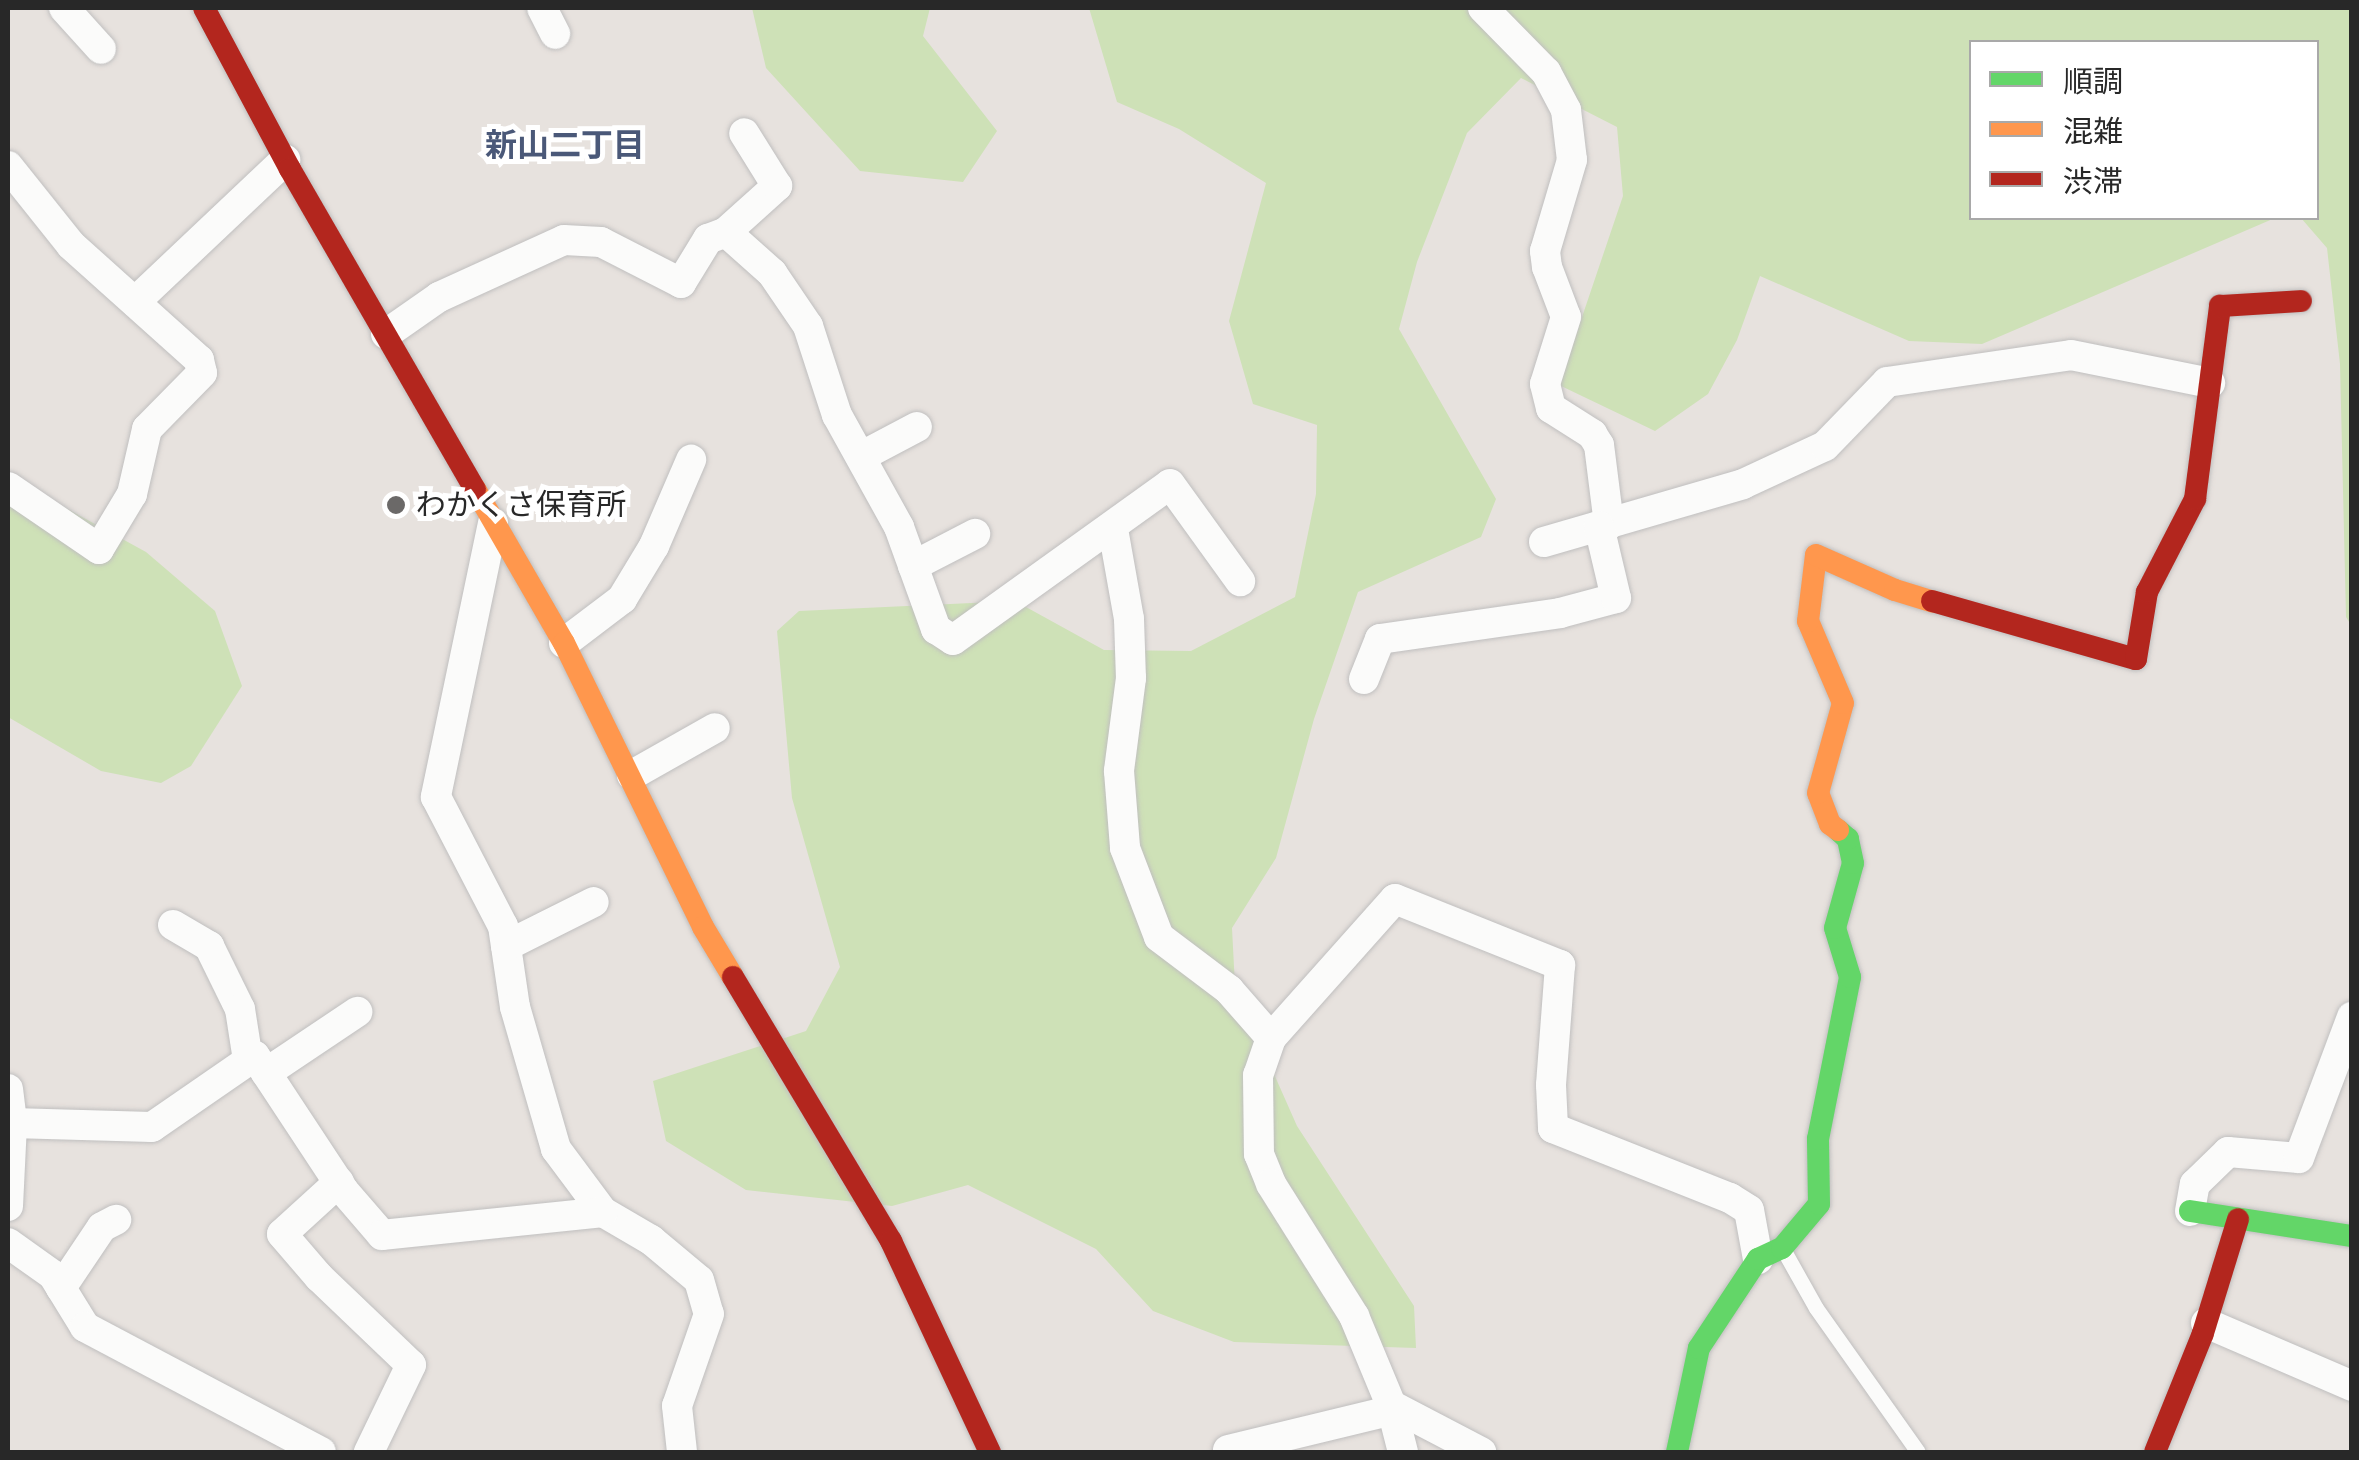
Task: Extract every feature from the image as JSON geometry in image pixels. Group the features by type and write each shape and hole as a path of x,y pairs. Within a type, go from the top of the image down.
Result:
{"street":[{"path":"64,8 101,50"},
{"path":"204,8 286,160 564,643 632,775 703,927 891,1242 990,1452"},
{"path":"1364,680 1380,639 1560,613 1616,598 1604,525 1599,445 1592,434 1551,408 1545,384 1566,317 1546,267 1546,251 1572,160 1566,110 1546,72 1483,8"},
{"path":"386,334 439,297 564,240 601,242 681,283 708,239 726,232 777,186 744,133"},
{"path":"135,302 286,160"},
{"path":"8,166 71,244 199,360 202,373 147,429 132,494 99,549 8,488"},
{"path":"726,232 772,272 808,326 837,414 862,456 913,566 936,629 952,640 1113,529 1170,484 1240,581"},
{"path":"1679,1452 1699,1348 1770,1254 1819,1204 1818,1140 1850,977 1835,928 1853,864 1848,839 1830,824 1818,794 1843,704 1808,622 1816,554 1895,590 2136,659 2148,592 2195,499 2220,306 2301,301"},
{"path":"1544,542 1743,484 1825,446 1887,382 2071,355 2210,382"},
{"path":"862,456 917,427"},
{"path":"564,643 622,599 654,546 691,460"},
{"path":"493,523 436,797 503,926 516,1007 556,1149 603,1212 651,1240 699,1280 708,1314 677,1406 682,1452"},
{"path":"1113,529 1129,619 1132,678 1119,771 1125,848 1159,938 1229,990 1271,1038"},
{"path":"913,566 975,534"},
{"path":"632,775 715,728"},
{"path":"1403,1452 1392,1408 1354,1316 1271,1184 1259,1154 1258,1074 1271,1038 1395,898 1560,965 1551,1085 1552,1128 1730,1198 1749,1210 1770,1254"},
{"path":"506,946 594,902"},
{"path":"173,925 209,946 240,1008 257,1066 339,1182 382,1234 603,1212"},
{"path":"12,1123 152,1127 357,1012"},
{"path":"2352,1017 2299,1158 2228,1152 2195,1184 2190,1211 2352,1236"},
{"path":"8,1089 12,1123 8,1206"},
{"path":"339,1182 282,1234 319,1278 411,1366 369,1452"},
{"path":"2155,1452 2206,1323 2238,1219"},
{"path":"61,1288 102,1227 116,1220"},
{"path":"8,1242 54,1275 85,1327 276,1444 321,1452"},
{"path":"2206,1323 2352,1386"},
{"path":"1228,1450 1392,1408 1480,1452"}],"lane":[{"path":"1770,1254 1816,1308 1918,1452"}],"green space":[{"path":"752,8 930,8 923,36 997,131 963,182 860,171 766,68"},
{"path":"1089,8 2351,8 2351,625 2346,617 2340,364 2327,248 2303,220 2319,220 2319,40 1969,40 1969,220 2270,220 1982,344 1909,341 1760,276 1737,340 1708,394 1655,431 1559,385 1623,196 1617,127 1521,78 1467,133 1417,262 1399,329 1496,499 1481,537 1358,592 1314,719 1276,858 1232,928 1235,986 1297,1126 1414,1306 1416,1348 1234,1342 1153,1311 1096,1249 968,1185 892,1206 746,1190 666,1141 653,1081 806,1031 840,967 792,798 777,631 799,611 1015,601 1104,650 1191,651 1295,597 1316,494 1317,425 1253,404 1229,321 1266,183 1179,129 1117,102"},
{"path":"8,496 53,501 146,552 215,611 242,686 191,766 161,783 101,771 8,717"}],"traffic: fast":[{"path":"1677,1452 1699,1348 1758,1259 1782,1248 1819,1204 1818,1139 1850,977 1835,928 1853,863 1848,839 1838,830"},
{"path":"2190,1211 2352,1236"}],"traffic: slow":[{"path":"475,489 564,643 703,927 733,977"},
{"path":"1838,830 1830,824 1818,793 1843,703 1808,621 1816,555 1895,590 1932,601"}],"traffic: jam":[{"path":"204,8 290,169 475,489"},
{"path":"1932,601 2136,659 2147,592 2195,499 2220,306 2301,301"},
{"path":"733,977 891,1241 990,1452"},
{"path":"2155,1452 2203,1333 2238,1219"}],"place":[{"name":"わかくさ保育所","path":"396,505"}],"district":[{"name":"新山二丁目","path":"565,145"}]}
